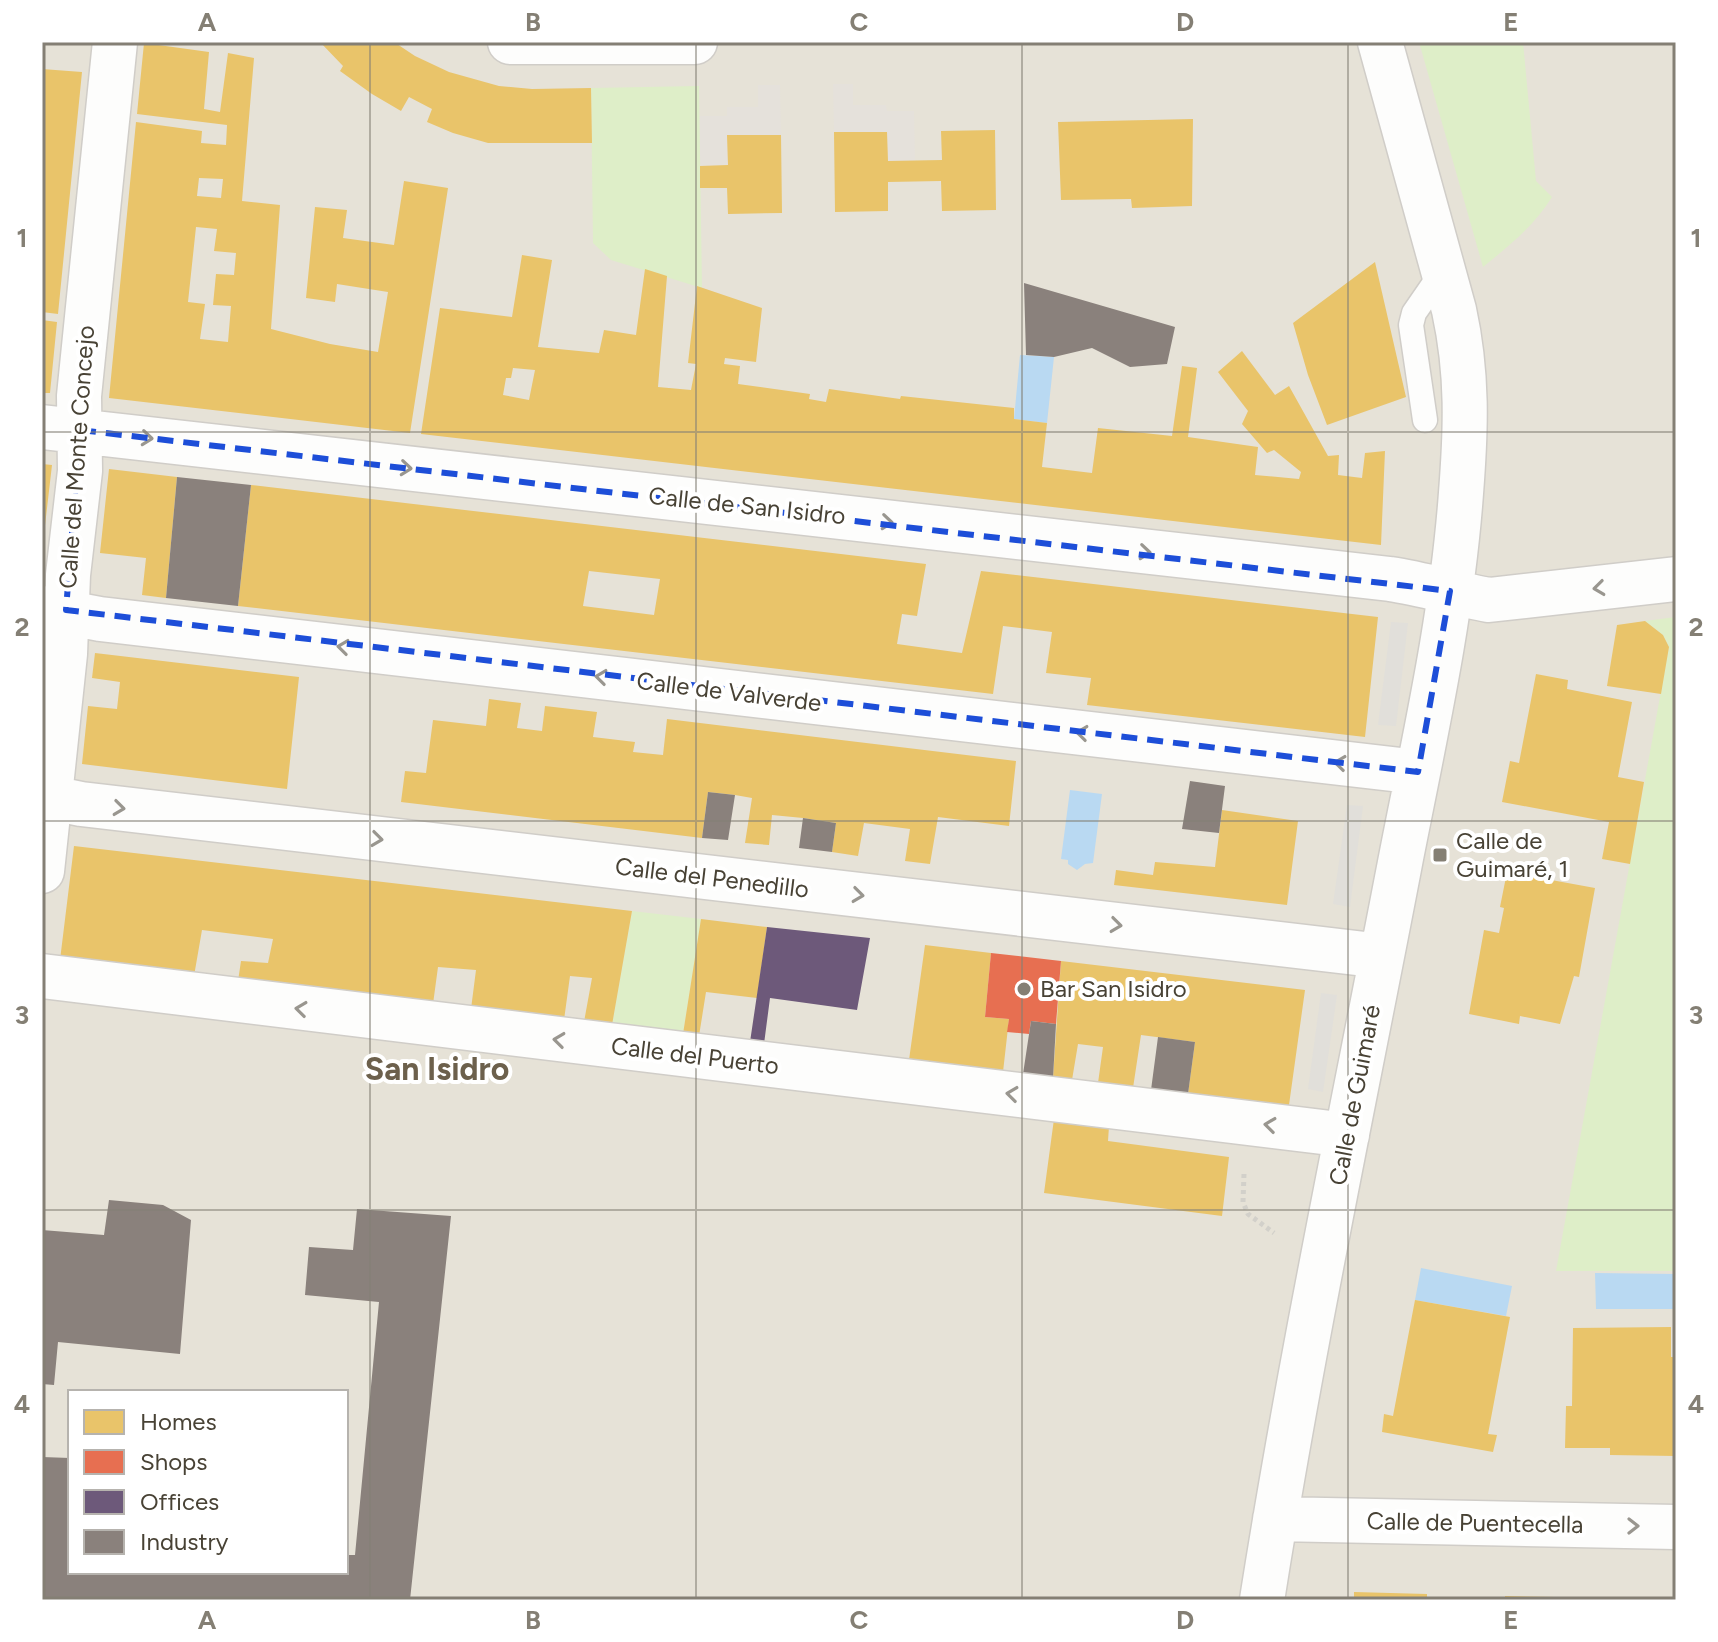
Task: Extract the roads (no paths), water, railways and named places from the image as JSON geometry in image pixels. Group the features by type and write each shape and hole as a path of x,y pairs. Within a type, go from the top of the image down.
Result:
{"street":[{"name":"Calle del Monte Concejo","path":"42,871 46,797 66,641 54,609 68,575 80,471 61,429 79,396 115,42"},
{"path":"510,42 695,42"},
{"name":"Calle de Guimaré","path":"1262,1600 1347,1135 1418,772 1450,591 1458,526 1466,400 1459,333 1380,42"},
{"name":"Calle de San Isidro","path":"61,429 1390,579 1489,600 1676,579"},
{"name":"Calle de Valverde","path":"54,609 115,621 1418,772"},
{"name":"Calle del Penedillo","path":"46,797 128,810 1382,956"},
{"name":"Calle del Puerto","path":"42,976 1347,1135"},
{"name":"Calle de Puentecella","path":"1275,1519 1676,1527"}],"lane":[{"path":"1425,420 1411,325 1414,313 1443,271"}],"water":[{"path":"1020,355 1054,357 1047,423 1014,419"},
{"path":"1070,790 1102,794 1093,863 1077,870 1068,864 1068,860 1061,859"},
{"path":"1421,1268 1512,1286 1506,1316 1415,1300"},
{"path":"1595,1273 1676,1274 1676,1309 1596,1309"}],"place":[{"name":"Calle de Guimaré, 1","path":"1440,855"},
{"name":"Bar San Isidro","path":"1024,989"}],"district":[{"name":"San Isidro","path":"437,1069"}]}
